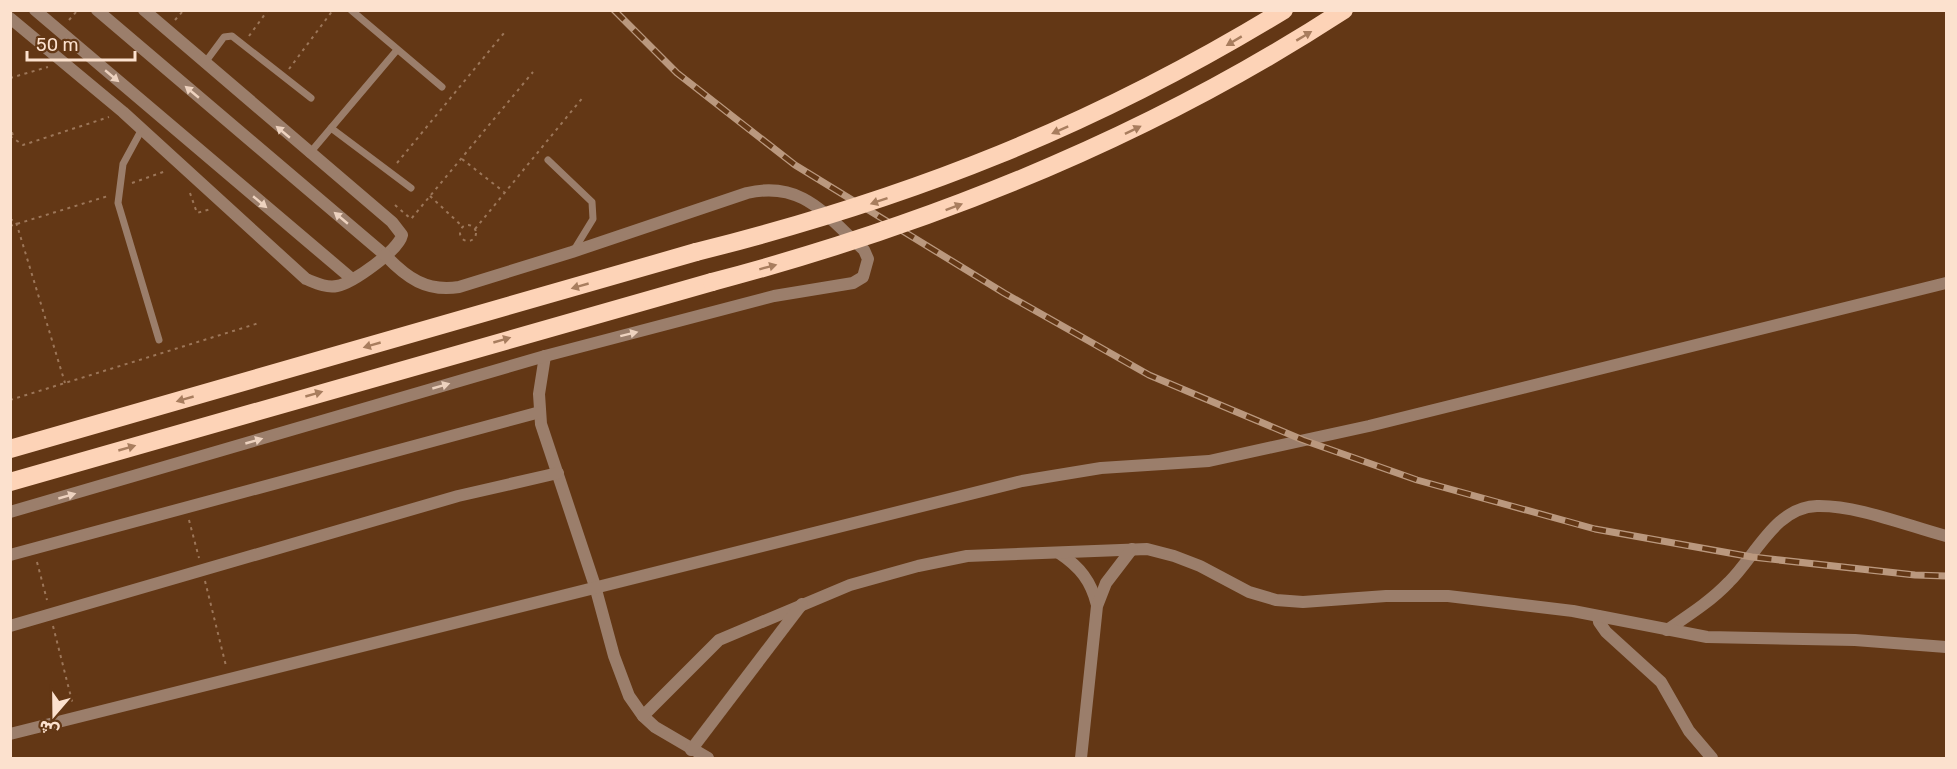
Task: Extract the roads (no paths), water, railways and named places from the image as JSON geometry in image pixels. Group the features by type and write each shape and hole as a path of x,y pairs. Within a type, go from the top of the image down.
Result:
{"highway":[{"path":"10,449 696,252 855,209 1008,153 1157,84 1284,10"},
{"path":"10,482 432,359 870,237 1025,179 1174,110 1246,70 1344,10"}],"street":[{"path":"35,10 352,279"},
{"path":"10,512 545,356 774,296 853,283 863,277 868,259 864,250 809,201 787,190 775,188 747,192 572,252 450,288 431,287 411,280 386,255 97,10"},
{"path":"10,18 123,112 306,279 326,286 338,286 386,255 400,242 402,235 398,228 204,64 144,10"},
{"path":"10,734 1022,481 1101,468 1209,461 1370,426 1947,283"},
{"path":"545,356 539,394 544,434 596,586 614,656 630,696 643,716 691,750 708,759"},
{"path":"10,555 540,412"},
{"path":"10,626 458,496 558,473"},
{"path":"1667,630 1714,597 1778,524 1794,512 1814,506 1839,507 1947,536"},
{"path":"1081,759 1097,606 1106,583 1132,549"},
{"path":"643,716 719,640 850,585 967,556 1147,549 1200,566 1249,592 1276,600 1303,602 1386,596 1449,596 1510,602 1721,638 1855,640 1947,647"},
{"path":"1059,553 1073,562 1085,575 1097,606"},
{"path":"691,750 803,603"},
{"path":"1598,616 1606,632 1661,682 1689,731 1712,759"}],"lane":[{"path":"351,10 442,87"},
{"path":"204,64 224,37 232,36 311,98"},
{"path":"309,154 397,50"},
{"path":"331,128 411,188"},
{"path":"142,129 127,152 118,190 120,213 159,340"},
{"path":"548,160 592,202 593,219 572,252"}],"railway":[{"path":"614,10 677,73 795,165 1004,293 1149,375 1303,440 1417,480 1595,529 1752,557 1915,575 1946,576"}]}
